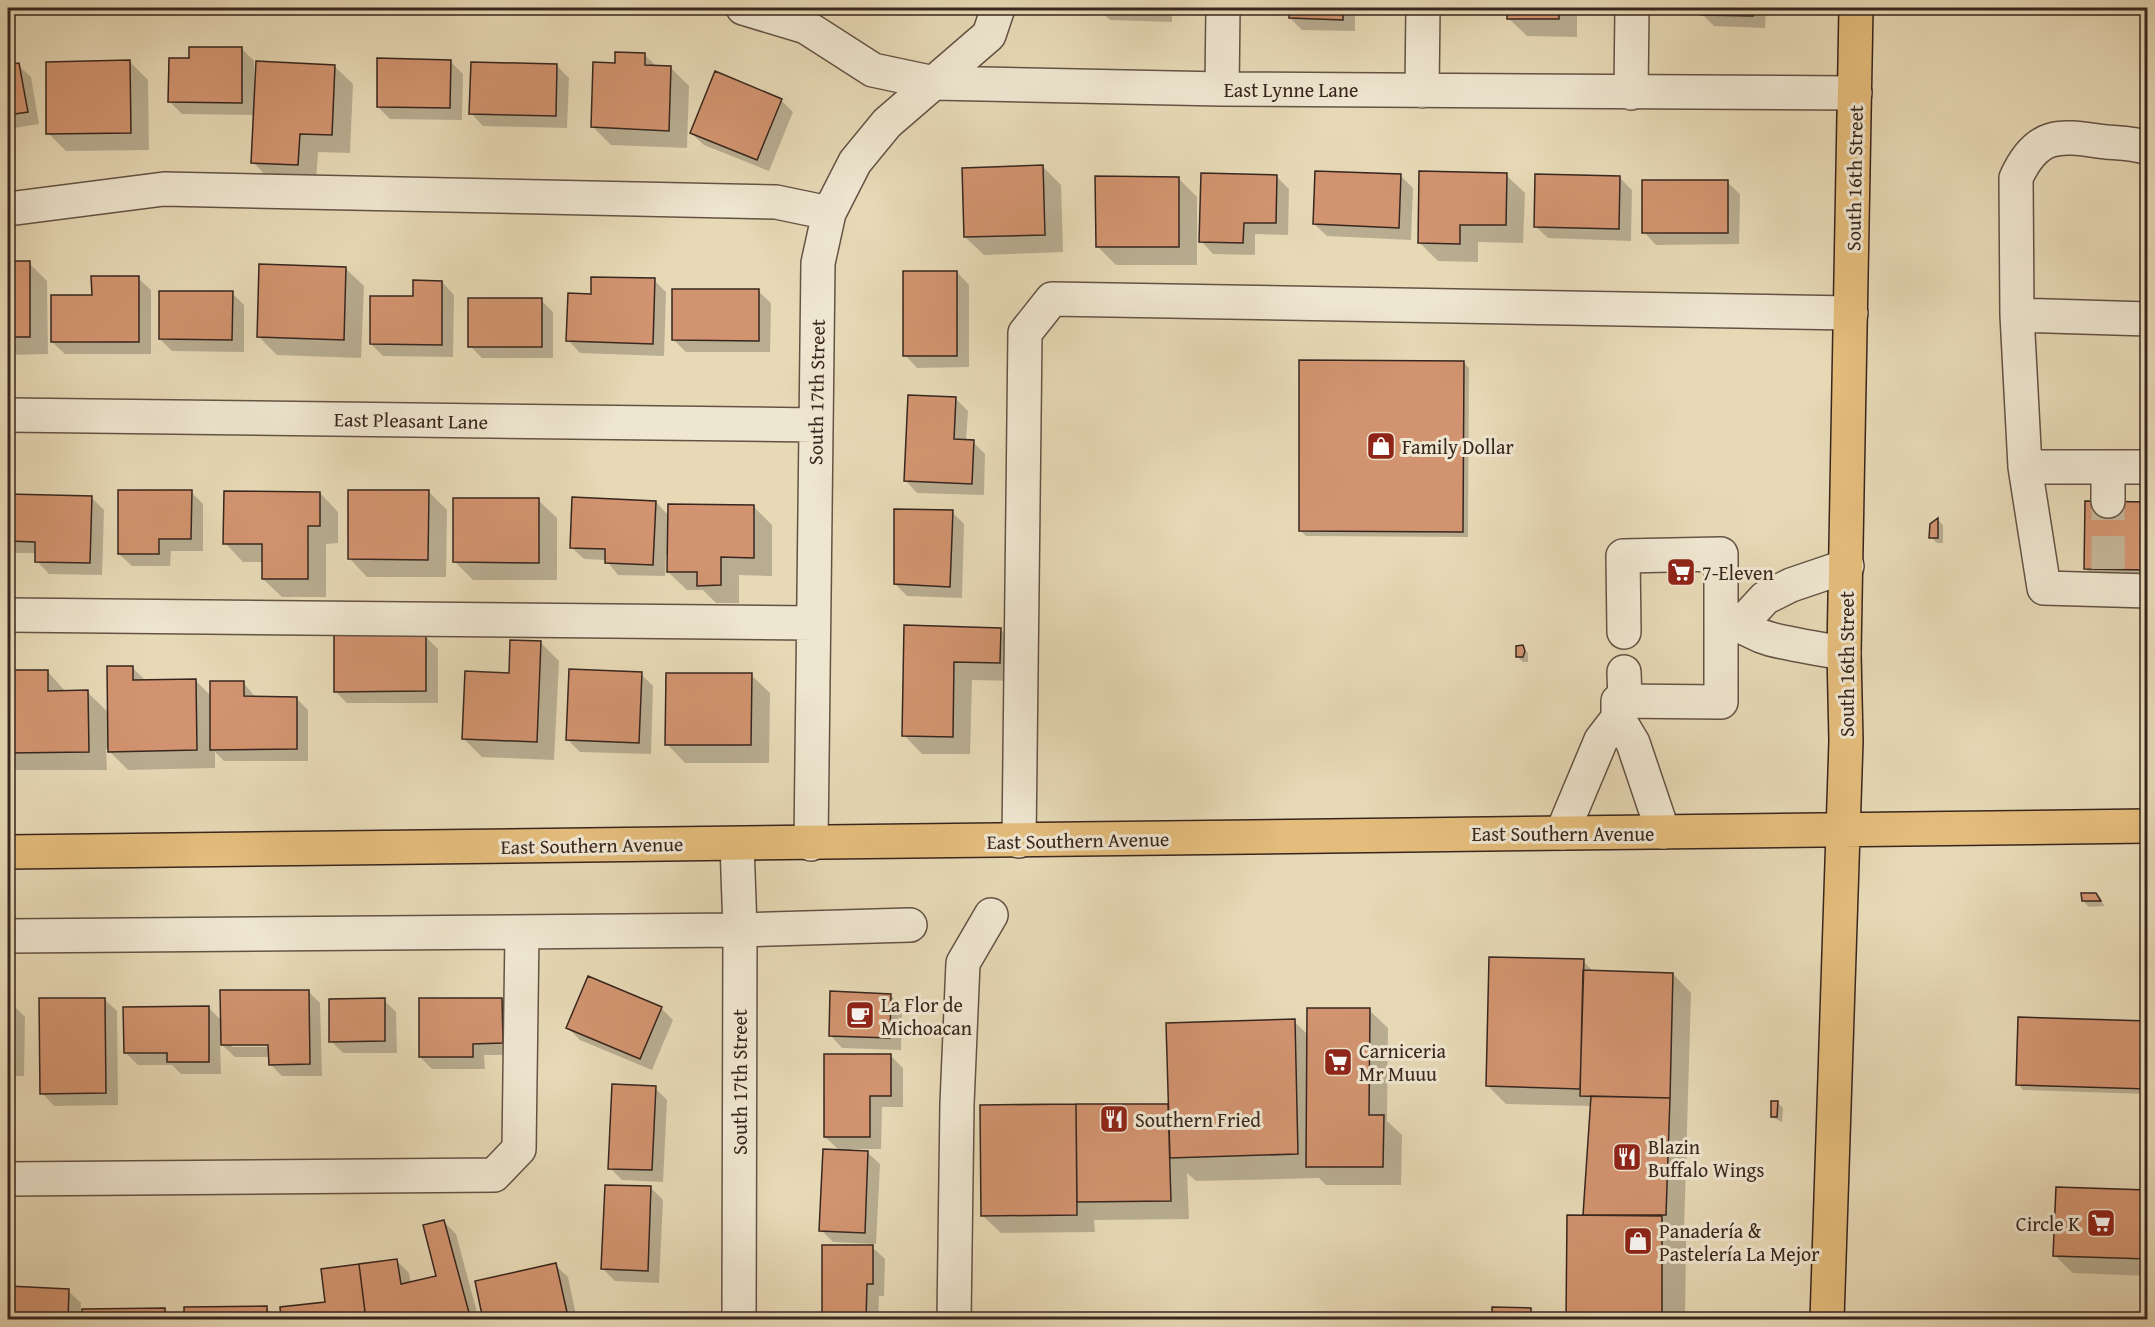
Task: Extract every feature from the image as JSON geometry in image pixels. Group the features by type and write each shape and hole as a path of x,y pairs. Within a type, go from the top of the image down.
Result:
{"main road":[{"name":"South 16th Street","path":"1827,1320 1846,741 1844,653 1856,8"},
{"name":"East Southern Avenue","path":"8,852 811,844 2148,825"}],"street":[{"name":"East Lynne Lane","path":"743,8 806,17 873,70 934,83 1222,89 1856,93"},
{"name":"South 17th Street","path":"811,844 818,263 829,213 862,154 887,123 989,35 998,8"},
{"path":"1222,89 1223,8"},
{"path":"1422,91 1423,8"},
{"path":"1632,8 1632,93"},
{"path":"2148,148 2061,136 2035,148 2023,162 2016,178 2016,315 2025,467 2044,588 2107,579 2148,591"},
{"path":"8,209 164,189 776,202 829,213"},
{"path":"1019,841 1025,333 1052,300 1851,314"},
{"path":"2016,315 2148,319"},
{"name":"East Pleasant Lane","path":"8,415 815,425"},
{"path":"2025,467 2148,467"},
{"path":"2108,467 2108,501"},
{"path":"1622,697 1721,702 1731,625 1720,554 1623,556 1624,632"},
{"path":"1731,625 1765,598 1791,585 1847,566"},
{"path":"8,615 812,623"},
{"path":"1731,625 1790,644 1844,653"},
{"path":"1622,697 1633,743 1663,832"},
{"path":"1562,833 1601,740 1622,697"},
{"name":"South 17th Street","path":"737,844 740,930 739,1320"},
{"path":"954,1320 957,1104 963,963 991,915"},
{"path":"8,936 740,930 910,925"},
{"path":"8,1179 494,1174 519,1149 522,932"}],"building":[{"path":"1096,8 1160,8 1160,10"},
{"path":"1289,8 1343,8 1343,20 1289,18"},
{"path":"1507,8 1559,8 1559,19 1507,19"},
{"path":"1701,8 1754,8 1753,16 1701,15"},
{"path":"189,47 242,47 242,103 168,102 169,58 189,58"},
{"path":"615,52 645,53 645,65 671,66 669,131 591,127 593,62 615,63"},
{"path":"377,58 451,60 450,108 377,107"},
{"path":"130,60 131,133 46,134 46,62"},
{"path":"256,61 335,65 332,135 300,134 298,165 251,163"},
{"path":"471,62 557,64 556,116 469,114"},
{"path":"19,63 28,112 8,115 8,65"},
{"path":"715,71 782,99 757,160 690,133"},
{"path":"1043,165 1045,235 964,237 962,168"},
{"path":"1315,171 1401,174 1399,228 1313,224"},
{"path":"1419,171 1507,173 1506,225 1460,225 1460,244 1418,243"},
{"path":"1201,173 1277,175 1276,223 1244,223 1243,243 1199,242"},
{"path":"1535,174 1620,176 1619,229 1534,227"},
{"path":"1095,176 1179,177 1179,247 1096,247"},
{"path":"1642,180 1728,180 1728,233 1642,233"},
{"path":"8,261 30,261 30,337 8,337"},
{"path":"259,264 346,267 344,340 257,337"},
{"path":"903,271 957,271 957,356 903,356"},
{"path":"91,276 139,276 139,342 51,342 51,295 92,295"},
{"path":"591,277 655,278 653,344 566,341 568,293 591,294"},
{"path":"413,280 442,281 442,345 370,344 370,296 413,296"},
{"path":"672,289 759,289 759,341 672,340"},
{"path":"159,291 233,291 232,340 159,339"},
{"path":"468,298 542,298 542,347 468,347"},
{"name":"Family Dollar","path":"1299,360 1464,361 1463,532 1299,531"},
{"path":"908,395 956,397 954,439 974,440 972,484 904,481"},
{"path":"118,490 192,490 191,539 159,539 159,554 118,554"},
{"path":"348,490 429,490 428,560 348,559"},
{"path":"224,491 320,492 320,526 308,526 308,579 262,579 262,544 223,544"},
{"path":"8,494 92,496 90,563 35,562 35,542 8,541"},
{"path":"572,497 656,501 653,565 605,563 605,549 570,548"},
{"path":"453,498 539,498 539,563 453,562"},
{"path":"2085,501 2148,502 2148,570 2084,569"},
{"path":"668,504 754,505 754,558 721,557 721,585 697,586 697,572 667,572"},
{"path":"894,509 953,510 950,587 894,584"},
{"path":"1938,518 1938,538 1929,538 1930,524"},
{"path":"904,625 1001,628 1000,663 954,662 953,737 902,736"},
{"path":"334,635 426,635 426,691 334,692"},
{"path":"510,640 541,641 537,742 462,739 465,671 509,673"},
{"path":"1523,645 1525,651 1523,657 1516,657 1516,646"},
{"path":"107,666 133,666 133,680 196,679 197,750 108,752"},
{"path":"569,669 642,672 639,743 566,740"},
{"path":"8,670 48,670 48,691 88,690 89,752 8,753"},
{"path":"666,673 752,673 751,745 665,745"},
{"path":"210,681 244,681 244,696 297,697 297,749 210,750"},
{"path":"2081,893 2096,893 2101,901 2082,901"},
{"path":"1489,957 1584,959 1580,1089 1486,1086"},
{"path":"1583,970 1673,973 1670,1098 1580,1096"},
{"path":"588,976 662,1007 640,1059 566,1028"},
{"path":"220,990 309,990 310,1064 269,1065 268,1045 221,1045"},
{"name":"La Flor de Michoacan","path":"830,991 891,994 890,1038 829,1036"},
{"path":"39,998 105,998 106,1093 40,1094"},
{"path":"385,998 385,1041 329,1042 329,999"},
{"path":"419,998 502,998 503,1043 473,1044 473,1057 419,1057"},
{"path":"8,1003 13,1003 13,1065 8,1065"},
{"path":"209,1006 209,1062 167,1062 167,1053 124,1053 123,1007"},
{"name":"Carniceria Mr Muuu","path":"1307,1008 1370,1008 1369,1115 1384,1115 1383,1167 1306,1167"},
{"path":"2018,1017 2148,1021 2148,1089 2016,1085"},
{"path":"1295,1019 1298,1154 1170,1158 1166,1023"},
{"path":"824,1054 891,1054 891,1096 870,1096 870,1137 824,1137"},
{"path":"612,1084 656,1086 652,1170 608,1169"},
{"path":"1591,1096 1670,1098 1666,1215 1583,1215"},
{"path":"1771,1101 1778,1101 1777,1117 1771,1117"},
{"path":"1076,1104 1077,1215 981,1216 980,1105"},
{"path":"1076,1104 1168,1104 1171,1201 1077,1202"},
{"path":"823,1149 868,1151 865,1233 819,1231"},
{"path":"605,1185 651,1186 648,1271 601,1269"},
{"name":"Circle K","path":"2056,1187 2148,1190 2148,1259 2053,1256"},
{"path":"1567,1215 1662,1216 1662,1320 1566,1320"},
{"path":"444,1220 471,1320 366,1320 359,1264 397,1259 401,1284 436,1276 423,1225"},
{"path":"822,1245 873,1245 873,1284 867,1284 866,1320 822,1320"},
{"path":"556,1263 567,1312 533,1320 483,1320 475,1281"},
{"path":"359,1264 366,1320 281,1320 280,1307 325,1302 321,1269"},
{"path":"8,1286 69,1289 68,1320 8,1320"},
{"path":"267,1306 267,1320 184,1320 184,1307"},
{"path":"1492,1307 1531,1308 1531,1320 1492,1320"},
{"path":"165,1308 165,1320 82,1320 82,1309"}],"tunnel":[{"path":"2108,501 2108,569"}],"place":[{"name":"Family Dollar","path":"1381,446"},
{"name":"7-Eleven","path":"1681,572"},
{"name":"La Flor de Michoacan","path":"860,1015"},
{"name":"Carniceria Mr Muuu","path":"1338,1062"},
{"name":"Southern Fried","path":"1114,1119"},
{"name":"Blazin Buffalo Wings","path":"1627,1157"},
{"name":"Circle K","path":"2101,1223"},
{"name":"Panadería & Pastelería La Mejor","path":"1638,1241"}]}
